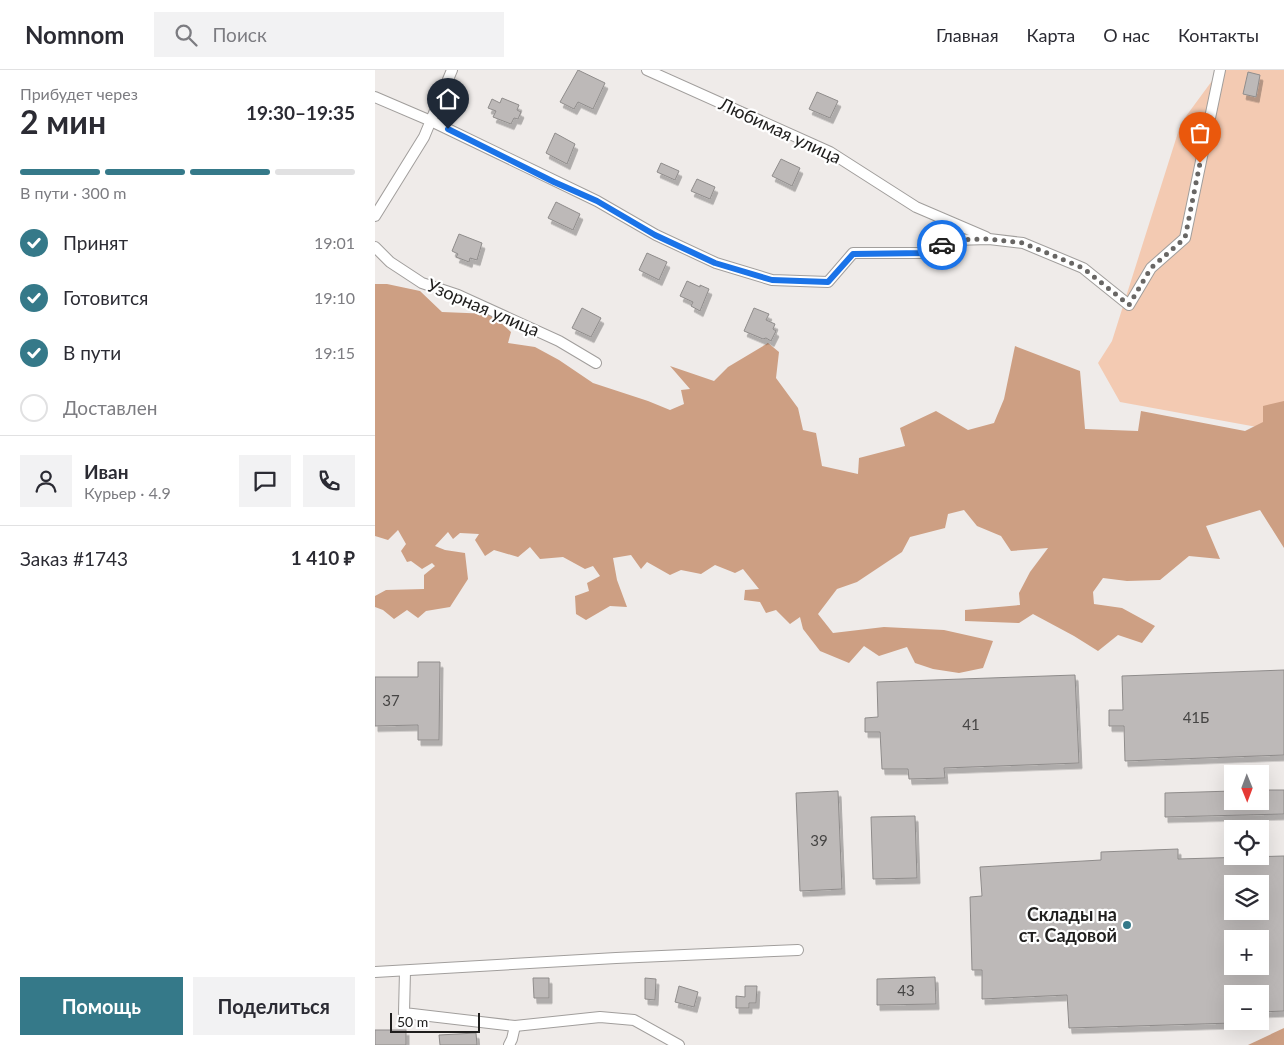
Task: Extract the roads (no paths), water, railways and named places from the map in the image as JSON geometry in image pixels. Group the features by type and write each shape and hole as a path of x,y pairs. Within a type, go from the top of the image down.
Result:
{"street":[{"path":"375,216 424,137 452,70"},
{"name":"Любимая улица","path":"647,70 830,152 917,207 989,239"},
{"path":"375,97 431,121 554,182 597,201 655,235 715,263 772,280 828,282 853,254 924,253 953,240 989,239 1023,243 1083,268 1129,305 1151,268 1185,238 1220,70"},
{"name":"Узорная улица","path":"375,247 390,262 422,283 496,312 559,341 596,363"},
{"path":"375,972 798,950"},
{"path":"405,971 404,1013 515,1026 600,1017 634,1020 679,1045"},
{"path":"509,1045 515,1026"}],"place":[{"name":"Склады на ст. Садовой","path":"1127,925"}]}
